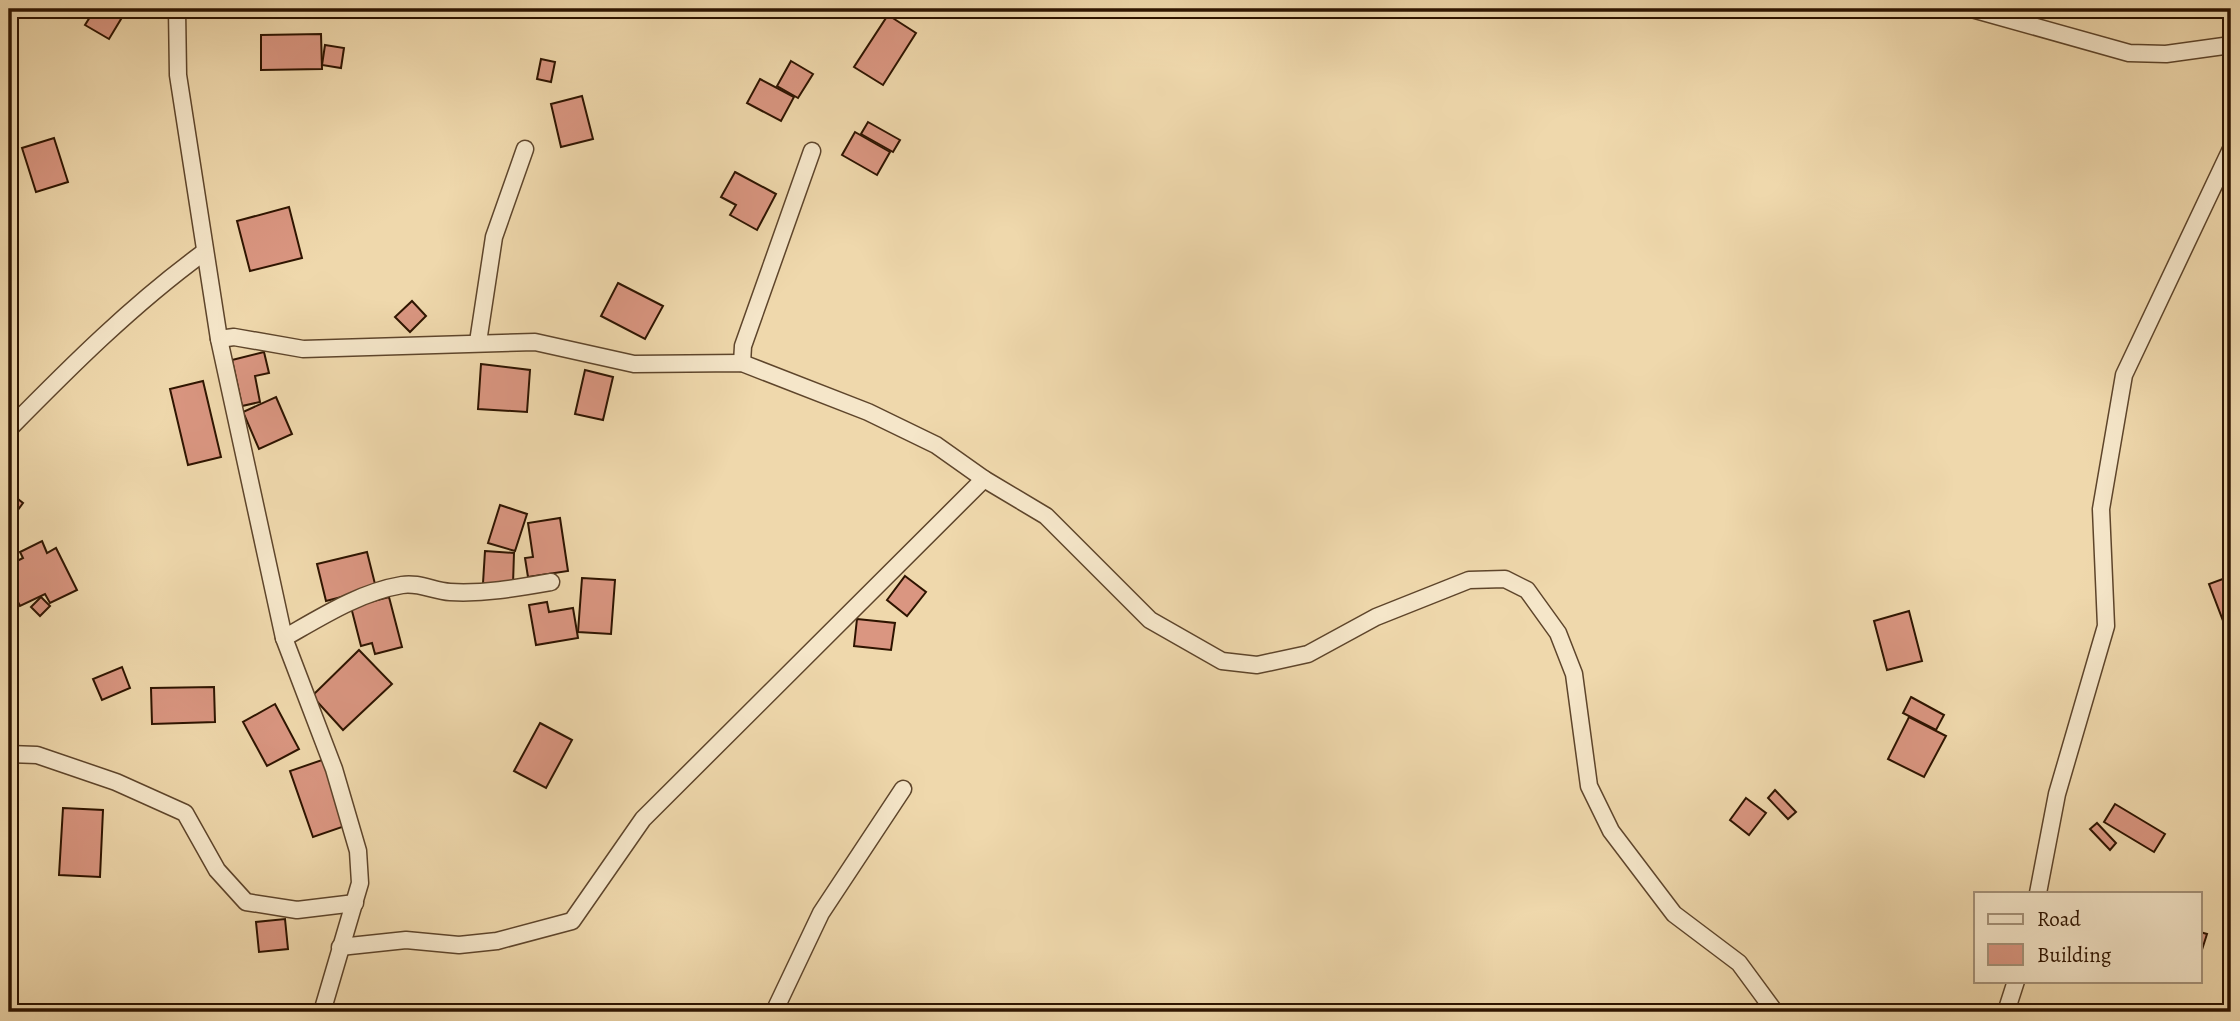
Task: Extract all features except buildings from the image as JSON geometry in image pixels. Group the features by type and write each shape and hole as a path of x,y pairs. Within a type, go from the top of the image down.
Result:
{"street":[{"path":"177,9 178,75 219,339 284,638 334,769 358,851 360,883 322,1012"},
{"path":"1972,9 2129,53 2166,54 2231,45"},
{"path":"478,342 494,237 525,149"},
{"path":"2038,892 2057,794 2106,626 2101,509 2124,375 2231,149"},
{"path":"742,363 743,346 812,151"},
{"path":"9,429 78,359 159,285 204,253"},
{"path":"219,339 234,337 303,349 536,342 634,364 742,363 868,412 936,445 984,479 1046,516 1150,620 1222,661 1257,665 1308,654 1376,617 1469,580 1506,579 1527,590 1558,633 1574,674 1590,786 1611,831 1674,914 1739,963 1774,1012"},
{"path":"340,947 406,940 459,945 497,941 572,921 643,820 984,479"},
{"path":"284,638 380,590 405,584 448,592 495,592 551,582"},
{"path":"9,754 37,755 116,782 185,813 216,870 246,902 297,910 355,903"},
{"path":"774,1012 821,913 903,789"},
{"path":"2006,1012 2016,982"}]}
